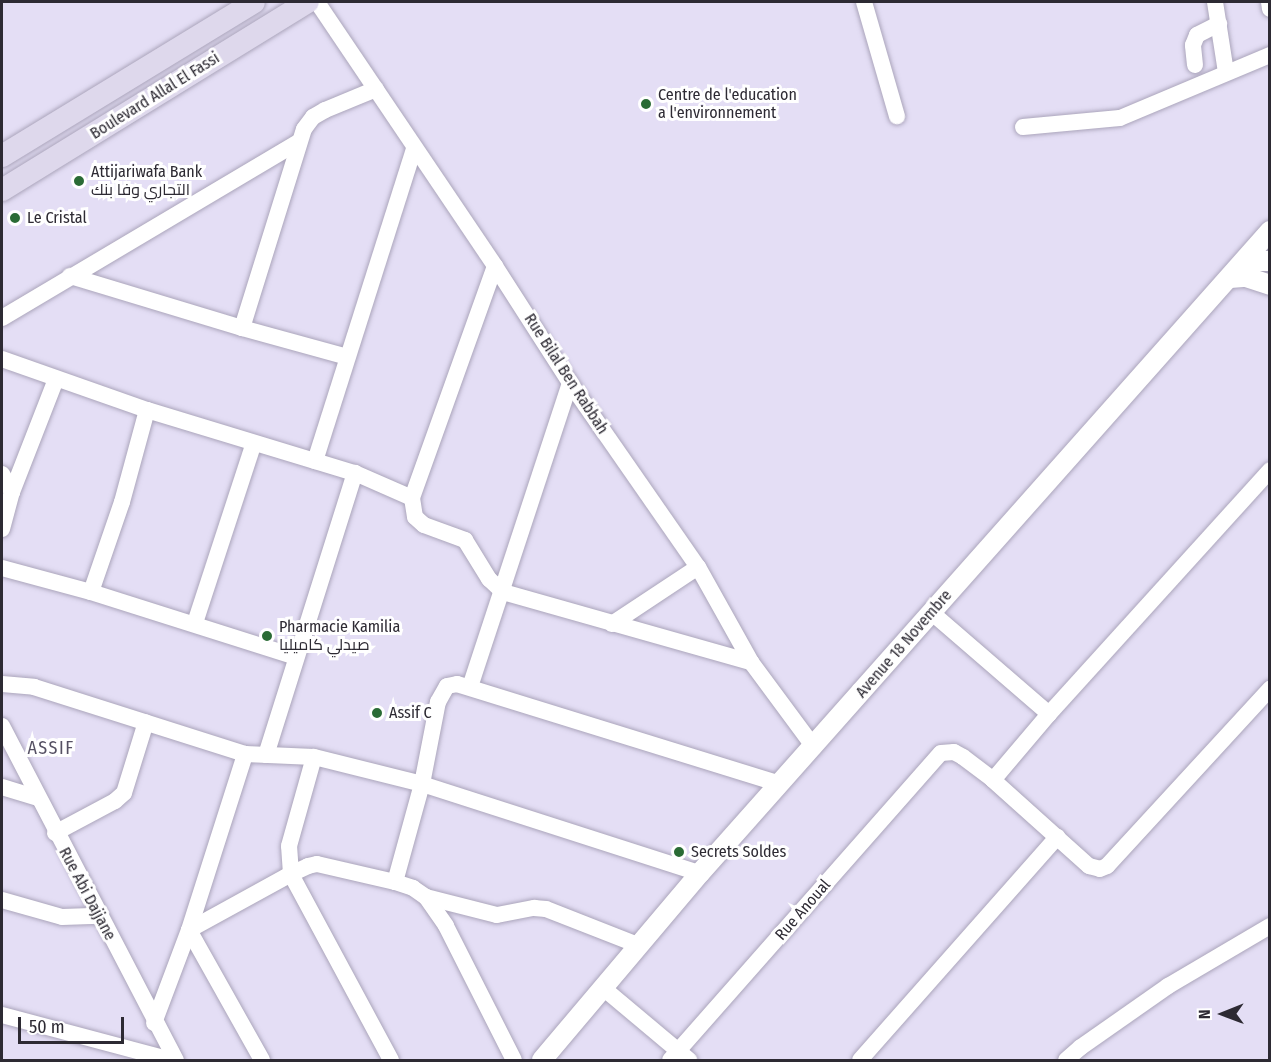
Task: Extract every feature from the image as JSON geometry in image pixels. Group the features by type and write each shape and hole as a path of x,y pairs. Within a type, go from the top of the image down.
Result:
{"main road":[{"name":"Boulevard Allal El Fassi","path":"2,155 254,2"},
{"name":"Boulevard Allal El Fassi","path":"9,185 308,2"}],"street":[{"name":"Rue Bilal Ben Rabbah","path":"318,2 414,149 495,266 570,383 698,567 752,662 814,747"},
{"path":"1215,2 1226,72"},
{"path":"1269,2 1269,9"},
{"path":"867,3 897,116"},
{"path":"1195,65 1193,45 1197,35 1219,24"},
{"path":"1023,127 1120,118 1269,55"},
{"path":"242,328 297,143 313,117 339,103 376,89"},
{"path":"2,318 297,143"},
{"path":"315,461 414,149"},
{"path":"2,155 9,185"},
{"name":"Avenue 18 Novembre","path":"542,1060 700,873 1230,278 1269,231"},
{"path":"1244,261 1269,261"},
{"path":"495,266 412,498 415,517 424,525 465,540 489,579 503,592 752,662"},
{"path":"70,276 347,357"},
{"path":"1230,278 1246,277 1269,285"},
{"path":"2,359 147,410 355,473 412,498"},
{"path":"2,529 12,492 56,379"},
{"path":"470,687 570,383"},
{"path":"91,592 122,502 147,410"},
{"path":"195,623 254,442"},
{"path":"1269,470 1049,714 993,780 1095,869 1107,866 1269,689"},
{"path":"266,755 355,473"},
{"path":"2,474 12,492"},
{"path":"612,624 698,567"},
{"path":"2,568 195,623 296,657"},
{"path":"932,612 1049,714"},
{"path":"2,684 34,687 245,754 314,757 422,784 700,873"},
{"path":"394,882 422,784 442,694 447,686 457,684 470,687 781,784"},
{"path":"55,833 116,801 124,793 146,722"},
{"name":"Rue Abi Dajjane","path":"3,733 174,1060"},
{"name":"Rue Anoual","path":"679,1057 934,758 941,753 954,752 993,780"},
{"path":"154,1023 189,930 245,754"},
{"path":"314,757 289,846 291,874 392,1060"},
{"path":"2,787 38,798"},
{"path":"860,1060 1057,837"},
{"path":"189,930 291,874 317,864 394,882 413,888 426,897 497,915 534,908 546,909 638,945"},
{"path":"426,897 446,926 514,1060"},
{"path":"2,900 62,917 99,916"},
{"path":"1066,1060 1168,986 1269,926"},
{"path":"189,930 262,1060"},
{"path":"602,987 679,1057"},
{"path":"2,1015 125,1056 174,1060"}],"place":[{"name":"Centre de l'education a l'environnement","path":"646,104"},
{"name":"Attijariwafa Bank التجاري وفا بنك","path":"79,181"},
{"name":"Le Cristal","path":"15,218"},
{"name":"Pharmacie Kamilia صيدلي كاميليا","path":"267,636"},
{"name":"Assif C","path":"377,713"},
{"name":"Secrets Soldes","path":"679,852"}],"district":[{"name":"ASSIF","path":"51,748"}]}
